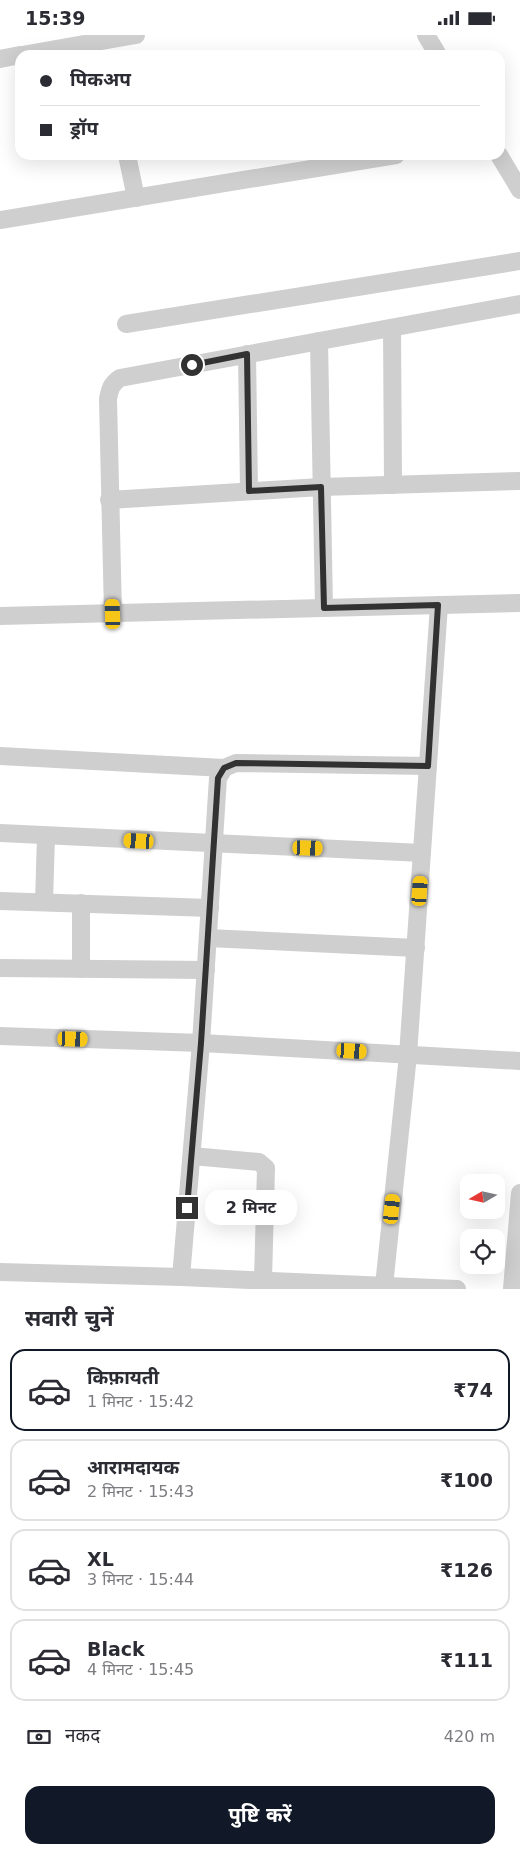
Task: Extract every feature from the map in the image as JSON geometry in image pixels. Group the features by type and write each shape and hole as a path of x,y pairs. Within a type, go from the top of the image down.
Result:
{"street":[{"path":"54,50 136,35"},
{"path":"426,35 435,50"},
{"path":"0,59 15,56"},
{"path":"128,160 136,198"},
{"path":"0,220 366,160"},
{"path":"502,160 520,189"},
{"path":"126,324 520,261"},
{"path":"113,614 108,399 110,387 120,378 520,304"},
{"path":"392,328 393,485"},
{"path":"319,341 324,608"},
{"path":"247,354 249,491"},
{"path":"109,500 321,487 520,481"},
{"path":"0,616 520,603"},
{"path":"384,1286 408,1055 438,605"},
{"path":"0,756 224,768 236,763 428,766"},
{"path":"181,1277 201,1043 218,778 224,768"},
{"path":"0,833 214,845 422,853"},
{"path":"44,902 46,836"},
{"path":"0,901 210,908"},
{"path":"81,903 81,969"},
{"path":"208,938 416,948"},
{"path":"0,968 206,970"},
{"path":"0,1036 201,1043 520,1061"},
{"path":"192,1156 259,1163 266,1168 263,1280"},
{"path":"512,1289 520,1193"},
{"path":"0,1272 73,1282 181,1277 457,1289"}],"route":[{"path":"187,1208 201,1043 218,778 224,768 236,763 428,766 438,605 324,608 321,487 249,491 247,354 192,365"}]}
